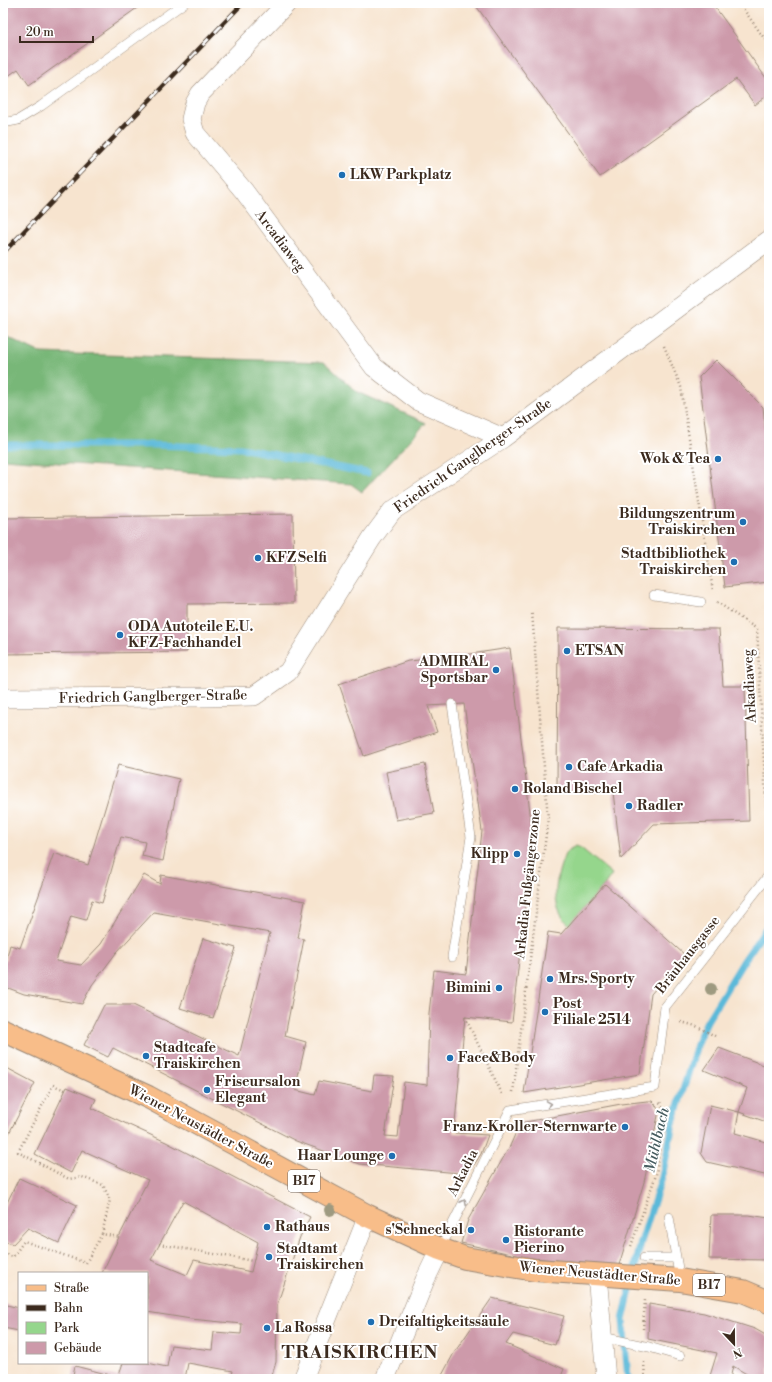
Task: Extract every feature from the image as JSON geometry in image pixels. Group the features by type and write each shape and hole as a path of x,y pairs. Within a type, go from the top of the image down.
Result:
{"main road":[{"name":"Wiener Neustädter Straße","path":"3,1030 148,1097 368,1216 440,1249 465,1258 535,1270 605,1275 645,1268 680,1280 743,1291 769,1302"}],"street":[{"name":"Arcadiaweg","path":"287,3 200,94 195,103 191,119 195,133 244,191 374,367 418,401 503,438"},
{"name":"Friedrich Ganglberger-Straße","path":"3,698 254,696 288,672 372,538 392,511 503,438 769,240"},
{"path":"303,1379 368,1216"},
{"path":"386,1379 425,1280 440,1249"},
{"path":"605,1275 610,1338 606,1379"}],"lane":[{"path":"3,123 18,120 41,106 184,3"},
{"path":"654,595 701,602"},
{"path":"452,704 471,837 452,957"},
{"name":"Bräuhausgasse","path":"655,1087 665,1007 769,875"},
{"path":"510,1110 655,1087"},
{"name":"Arkadia","path":"440,1249 510,1110"},
{"path":"669,1218 680,1280"},
{"path":"645,1268 676,1258"},
{"path":"610,1338 680,1356"}],"path":[{"path":"739,3 769,45"},
{"path":"655,325 681,386 713,592"},
{"name":"Arkadiaweg","path":"714,600 757,629 769,862"},
{"name":"Arkadia Fußgängerzone","path":"510,1110 548,819 532,612"},
{"path":"465,1017 510,1110"},
{"path":"696,1026 715,1036"},
{"path":"3,1253 13,1257 24,1241 86,1263 102,1234 110,1200 103,1185 82,1177 69,1179 18,1152 53,1084 65,1090"},
{"path":"629,1252 656,1175 664,1112 655,1087"},
{"path":"102,1234 119,1237"},
{"path":"159,1244 253,1261"}],"green space":[{"path":"3,335 41,353 324,362 357,392 426,423 362,492 351,484 3,459"},
{"path":"576,846 581,848 612,874 570,925 563,918 559,910 556,901 556,891 559,872 565,854 568,850"}],"building":[{"path":"3,3 144,3 29,85 18,69 4,79 3,78"},
{"path":"474,3 712,3 769,82 769,94 755,105 736,79 600,177"},
{"name":"Bildungszentrum Traiskirchen","path":"716,360 763,407 769,462 769,582 725,587 699,377"},
{"path":"293,514 294,603 187,604 187,652 3,654 3,518"},
{"path":"558,628 719,629 723,686 745,686 749,821 654,824 621,859 613,792 557,791"},
{"path":"510,648 533,837 512,1022 465,1017 454,1133 488,1135 481,1154 474,1165 468,1170 459,1173 360,1164 296,1141 113,1048 108,1057 84,1045 104,1005 133,1005 239,1056 270,933 154,912 116,953 92,985 82,1004 24,994 3,986 3,960 6,961 10,945 20,948 54,853 88,865 118,765 179,779 163,861 142,856 145,842 121,837 102,903 92,900 86,920 71,916 56,961 81,965 101,944 144,875 160,884 161,875 305,901 298,938 304,939 285,1036 306,1042 295,1090 315,1095 319,1081 372,1091 374,1075 394,1076 385,1136 398,1137 404,1082 427,1085 429,1013 434,970 466,974 482,831 464,704 428,706 437,732 364,756 339,684 408,661 444,658"},
{"path":"425,764 434,813 396,820 386,772"},
{"path":"605,884 685,955 651,994 640,1074 524,1093 548,932 561,934"},
{"path":"203,938 236,948 213,1018 180,1008"},
{"path":"719,1048 769,1067 769,1123 739,1112 747,1088 704,1070"},
{"path":"3,1066 35,1083 6,1139 3,1138"},
{"path":"67,1087 96,1099 92,1108 166,1142 310,1217 300,1237 277,1305 276,1362 271,1379 231,1379 233,1371 188,1363 185,1379 72,1379 75,1366 118,1377 123,1364 148,1363 167,1367 171,1345 212,1350 214,1332 241,1334 242,1324 191,1319 148,1312 148,1272 102,1272 148,1180 82,1150 71,1173 35,1154","holes":["183,1201 258,1242 251,1272 194,1260 187,1275 151,1260"]},
{"path":"652,1101 659,1111 644,1182 619,1265 530,1258 461,1243 468,1220 510,1146 520,1123 621,1104"},
{"path":"710,1105 739,1112 735,1133 769,1143 769,1176 707,1162 701,1153"},
{"path":"19,1178 77,1205 59,1243 28,1228 13,1244 3,1241 3,1211"},
{"path":"711,1215 749,1215 769,1218 769,1260 709,1259"},
{"path":"492,1298 564,1316 555,1345 513,1334 506,1344 564,1369 560,1379 440,1379 454,1353"},
{"path":"3,1304 18,1308 18,1331 3,1328"},
{"path":"649,1304 704,1313 755,1329 769,1337 769,1379 755,1379 733,1366 730,1379 709,1379 717,1353 648,1339"},
{"path":"215,1375 231,1379 215,1379"}],"waterway":[{"path":"3,445 154,445 241,448 367,473"},
{"name":"Mühlbach","path":"628,1379 623,1320 641,1242 662,1177 674,1119 699,1038 707,1021 743,962 769,924"}],"railway":[{"path":"3,253 243,3"}],"place":[{"name":"LKW Parkplatz","path":"342,175"},
{"name":"Wok & Tea","path":"718,459"},
{"name":"Bildungszentrum Traiskirchen","path":"743,522"},
{"name":"KFZ Selfi","path":"258,558"},
{"name":"Stadtbibliothek Traiskirchen","path":"734,562"},
{"name":"ODA Autoteile E.U. KFZ-Fachhandel","path":"120,635"},
{"name":"ETSAN","path":"567,651"},
{"name":"ADMIRAL Sportsbar","path":"496,670"},
{"name":"Cafe Arkadia","path":"569,767"},
{"name":"Roland Bischel","path":"515,789"},
{"name":"Radler","path":"629,806"},
{"name":"Klipp","path":"517,854"},
{"name":"Mrs. Sporty","path":"550,979"},
{"name":"Bimini","path":"499,988"},
{"name":"Post Filiale 2514","path":"545,1012"},
{"name":"Stadtcafe Traiskirchen","path":"146,1056"},
{"name":"Face&Body","path":"450,1058"},
{"name":"Friseursalon Elegant","path":"207,1090"},
{"name":"Franz-Kroller-Sternwarte","path":"625,1127"},
{"name":"Haar Lounge","path":"392,1156"},
{"name":"Rathaus","path":"267,1227"},
{"name":"s'Schneckal","path":"471,1230"},
{"name":"Ristorante Pierino","path":"506,1240"},
{"name":"Stadtamt Traiskirchen","path":"269,1257"},
{"name":"Dreifaltigkeitssäule","path":"371,1322"},
{"name":"La Rossa","path":"267,1328"}],"district":[{"name":"TRAISKIRCHEN","path":"360,1352"}]}
